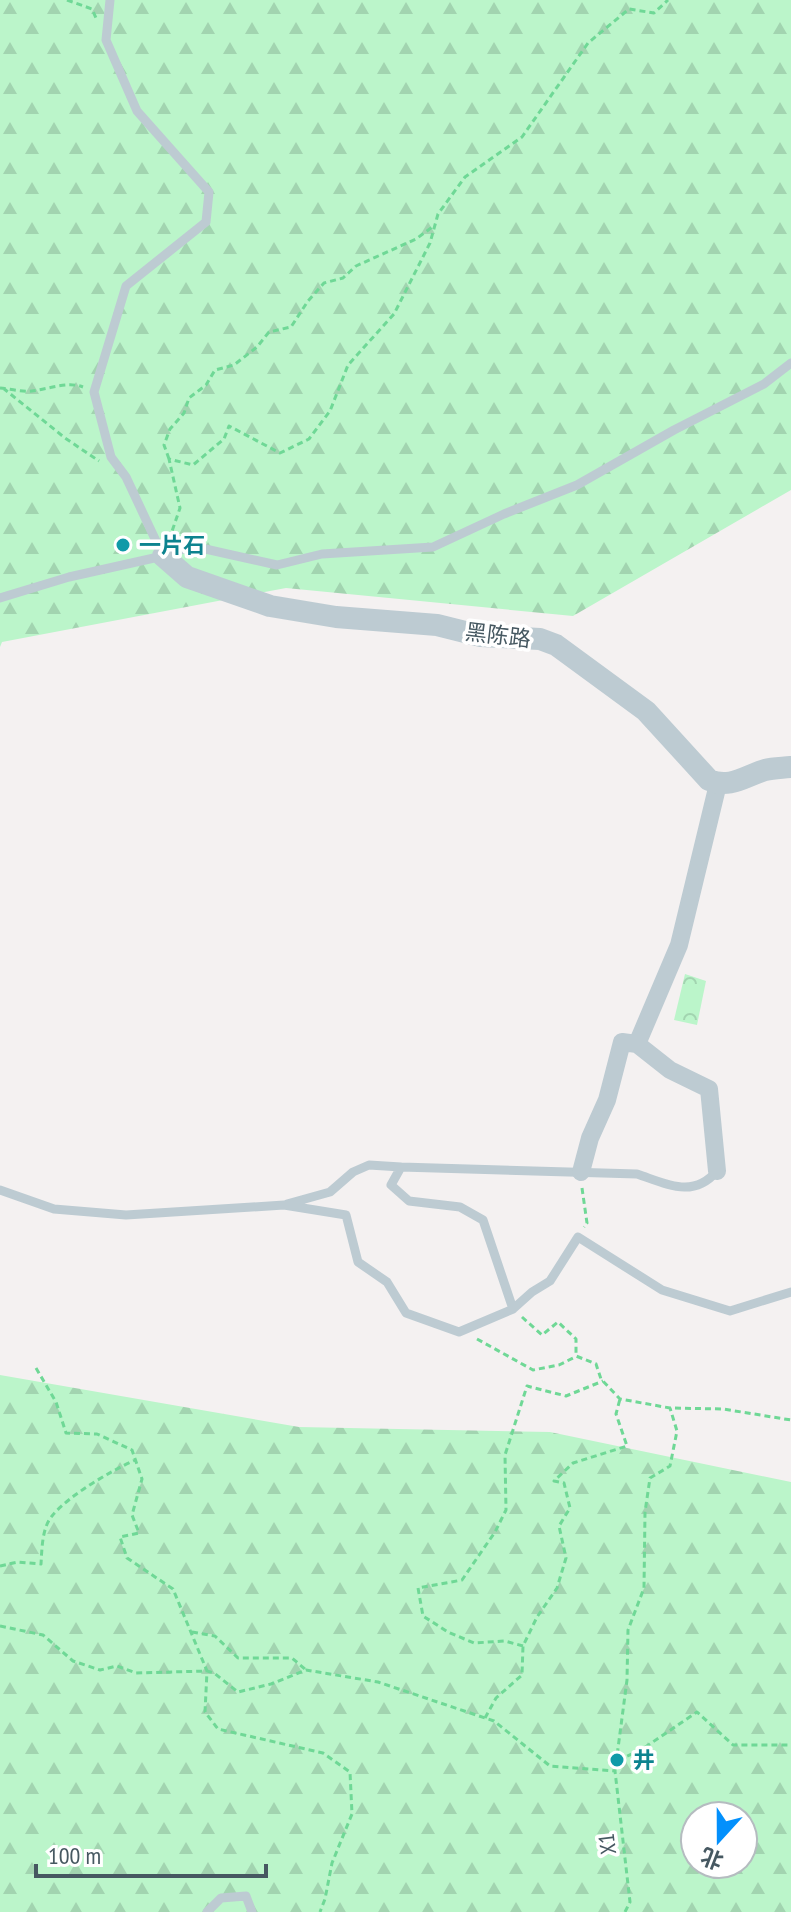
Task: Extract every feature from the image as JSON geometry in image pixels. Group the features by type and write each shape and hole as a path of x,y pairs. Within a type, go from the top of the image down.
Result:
{"street":[{"name":"黑陈路","path":"163,556 187,577 270,606 336,617 437,625 481,636 540,639 556,645 646,711 676,742 701,775 718,784"},
{"path":"637,1044 679,945 718,784 728,784 767,769 791,767"},
{"path":"581,1172 590,1138 607,1100 622,1042 637,1044 670,1070 709,1089 717,1171"}],"lane":[{"path":"110,0 106,40 137,111 209,192 206,222 126,286 94,392 111,457 126,477 163,556"},
{"path":"0,598 192,546 277,565 322,554 433,547 577,485 764,384 791,363"},
{"path":"0,1190 54,1209 126,1215 284,1205 330,1192 353,1172 369,1165 637,1174 674,1186 694,1188 717,1171"},
{"path":"401,1167 391,1185 409,1201 460,1207 483,1220 513,1309"},
{"path":"284,1205 346,1215 358,1262 387,1282 406,1313 459,1332 513,1309 550,1281 578,1237 662,1290 730,1311 791,1292"},
{"path":"207,1912 221,1898 246,1896 252,1912"}],"path":[{"path":"67,0 92,9 106,40"},
{"path":"169,459 193,465 224,439 229,426 280,453 309,439 330,411 348,365 394,314 430,243 438,214 465,177 522,137 588,43 629,9 654,13 668,0"},
{"path":"163,556 180,508 164,445 170,429 184,413 189,398 206,385 215,370 234,365 257,347 269,332 291,327 324,283 343,278 356,266 416,239 435,225"},
{"path":"2,388 30,391 76,385 94,392"},
{"path":"2,388 65,438 126,477"},
{"path":"578,1237 587,1223 582,1205"},
{"path":"513,1309 542,1335 558,1322 576,1339 576,1356"},
{"path":"459,1332 486,1342 533,1370 559,1365 576,1356 596,1364 603,1381 620,1399 670,1408 723,1409 791,1420"},
{"path":"36,1368 56,1402 66,1433 97,1434 132,1450 142,1479 132,1515 139,1533 120,1537 127,1558 173,1589 207,1671 205,1712 218,1729 323,1753 350,1772 352,1814 332,1863 320,1912"},
{"path":"523,1646 505,1641 474,1643 448,1632 423,1616 418,1588 462,1580 495,1532 506,1510 505,1455 527,1386 566,1396 603,1381"},
{"path":"485,1718 496,1698 522,1675 523,1646 537,1617 557,1588 566,1558 559,1526 570,1508 564,1483 554,1481 573,1463 627,1446 616,1414 620,1399"},
{"name":"X1","path":"625,1912 630,1902 615,1771 627,1680 628,1630 644,1588 645,1512 650,1478 670,1466 677,1431 670,1408"},
{"path":"0,1566 18,1562 41,1564 42,1540 51,1516 104,1475 135,1460"},
{"path":"0,1626 43,1635 73,1661 100,1670 117,1666 136,1673 207,1671 238,1692 271,1684 306,1670"},
{"path":"191,1632 215,1636 238,1658 292,1658 306,1670 378,1682 494,1721 550,1766 615,1771 617,1760 641,1750 697,1712 733,1745 791,1745"}],"green space":[{"path":"0,0 791,0 791,490 573,616 286,588 2,642 0,647"},
{"path":"685,974 706,981 697,1025 674,1020"},
{"path":"0,1375 299,1427 550,1432 791,1482 791,1912 0,1912"}],"place":[{"name":"一片石","path":"123,545"},
{"name":"井","path":"617,1760"}]}
